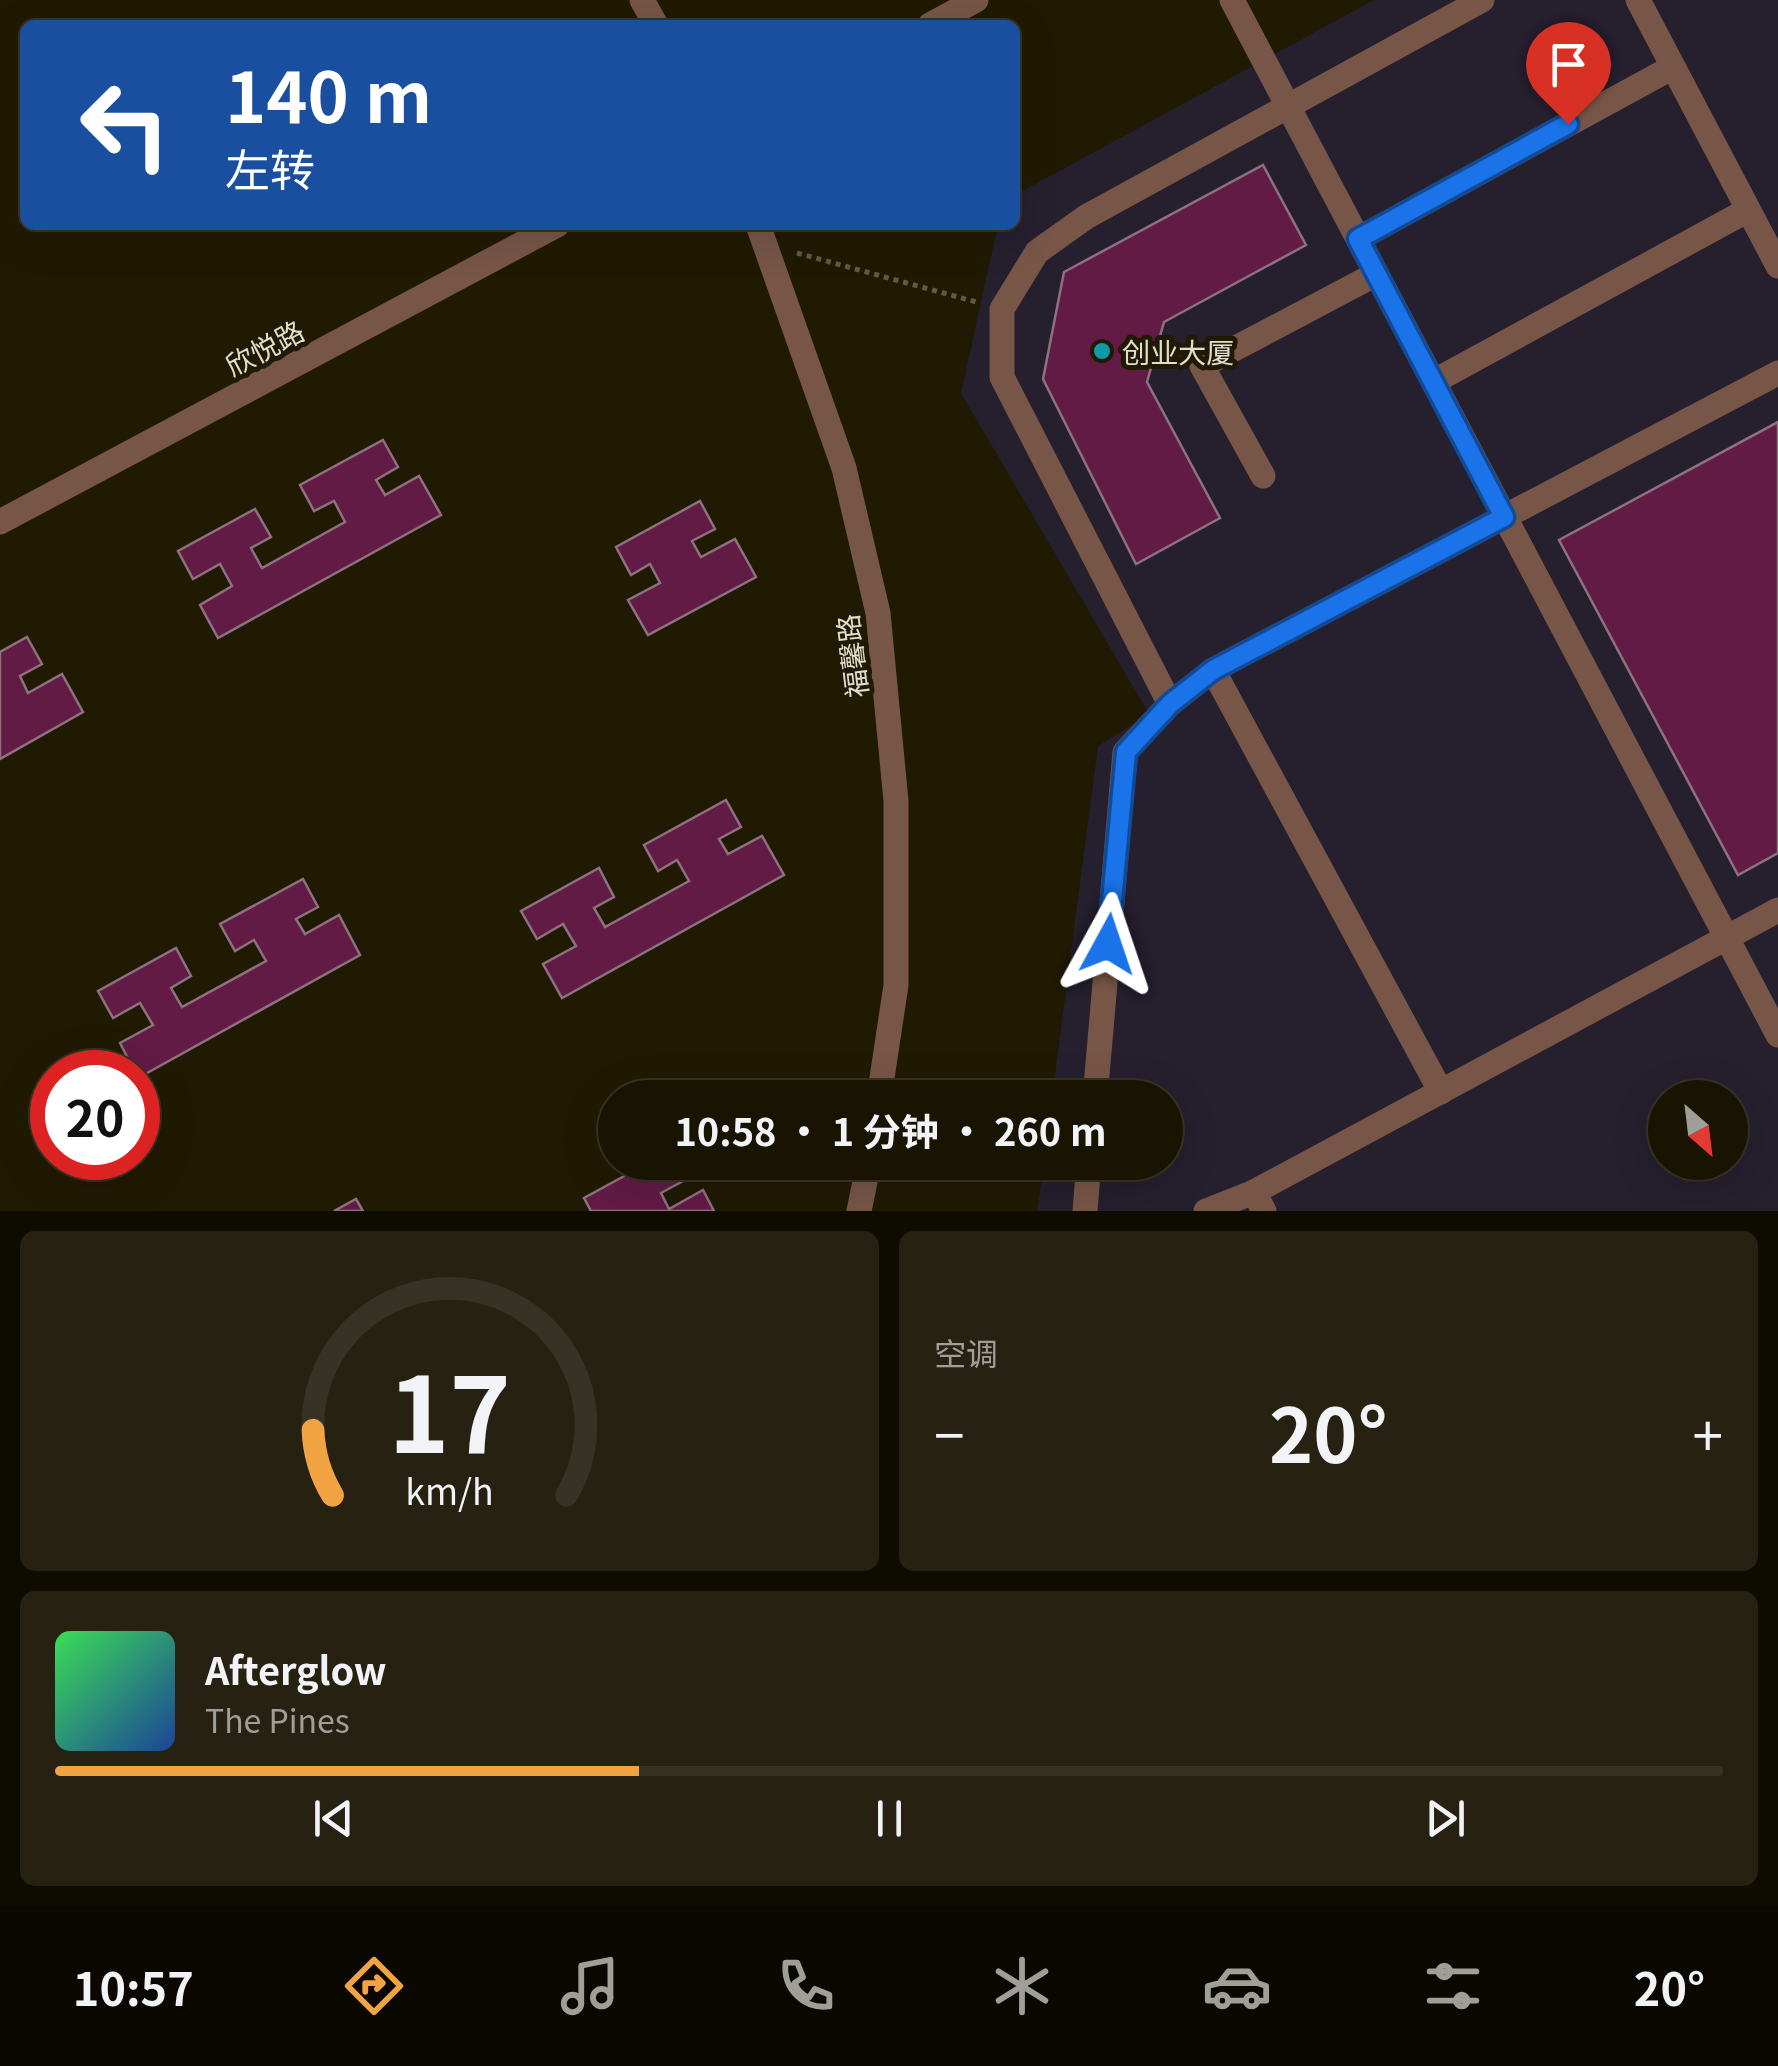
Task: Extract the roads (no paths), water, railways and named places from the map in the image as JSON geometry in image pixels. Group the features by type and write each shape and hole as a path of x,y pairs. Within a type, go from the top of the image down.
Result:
{"street":[{"path":"939,20 976,0"},
{"path":"1232,0 1778,1035"},
{"path":"1170,704 1002,377 1002,309 1037,252 1086,217 1482,0"},
{"path":"1638,0 1778,266"},
{"path":"1358,239 1673,67"},
{"path":"1433,382 1748,210"},
{"name":"欣悦路","path":"0,522 547,230"},
{"name":"福馨路","path":"762,235 844,468 878,613 896,801 896,985 882,1080"},
{"path":"1263,476 1202,366 1376,274"},
{"path":"1097,1080 1126,752 1170,704 1213,670 1778,373"},
{"path":"1213,670 1441,1092"},
{"path":"1206,1211 1259,1201 1441,1092 1778,910"},
{"path":"859,1211 865,1180"},
{"path":"1084,1211 1087,1180"}],"place":[{"name":"创业大厦","path":"1102,351"}]}
